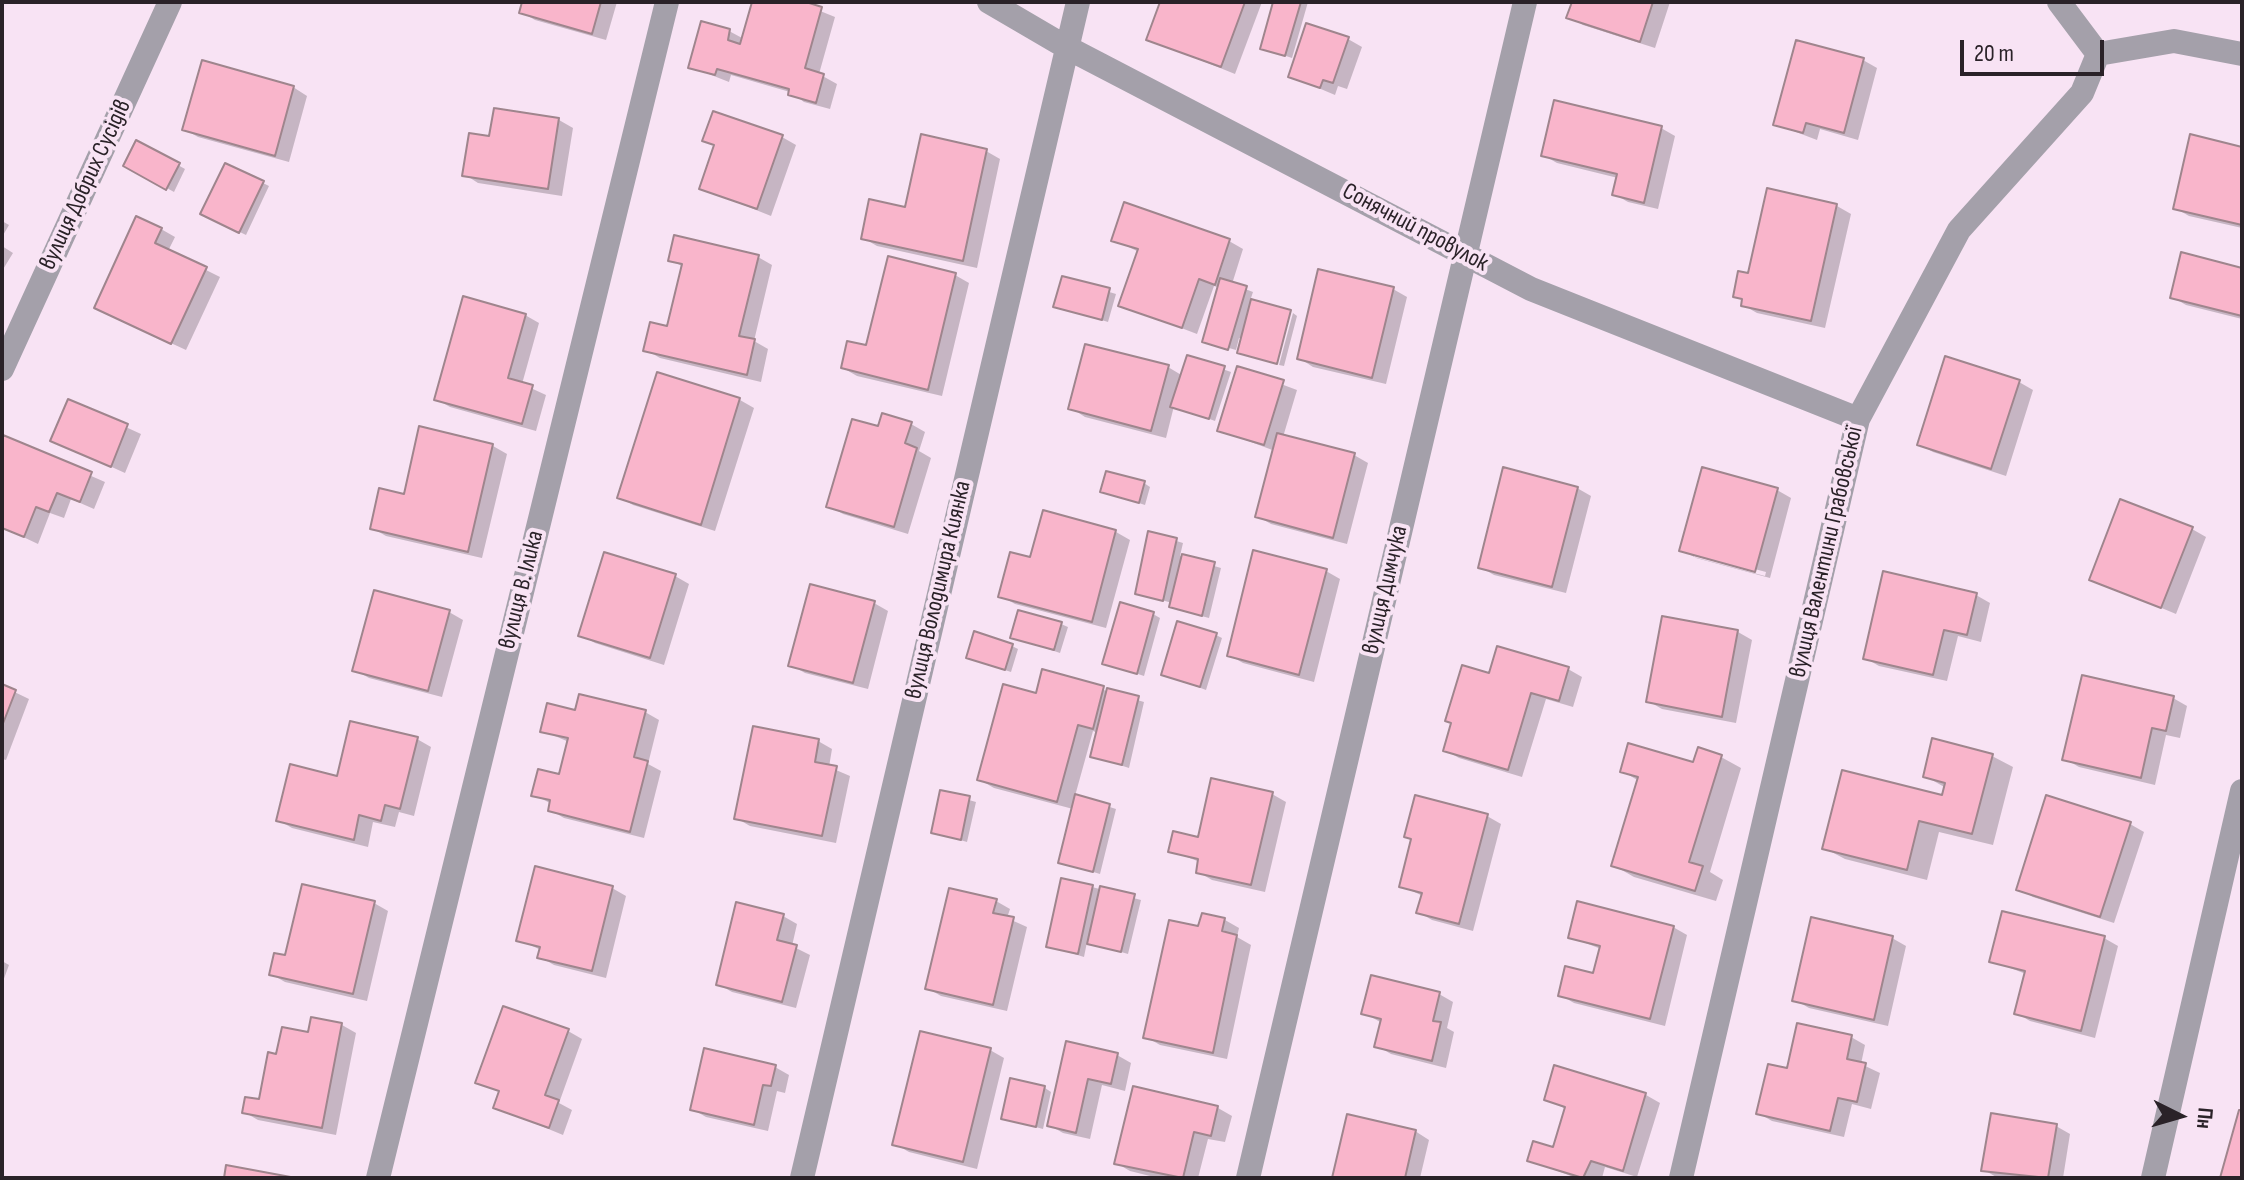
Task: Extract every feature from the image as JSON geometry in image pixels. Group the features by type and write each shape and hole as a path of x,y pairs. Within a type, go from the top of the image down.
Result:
{"street":[{"name":"вулиця Добрих Сусідів","path":"2,369 170,2"},
{"name":"вулиця В. Ілика","path":"378,1178 667,2"},
{"name":"Сонячний провулок","path":"989,2 1066,47 1531,289 1858,419"},
{"name":"вулиця Володимира Киянка","path":"802,1178 1078,2"},
{"name":"вулиця Димчука","path":"1248,1178 1525,2"},
{"path":"2059,2 2098,54 2174,41 2242,54"},
{"name":"вулиця Валентини Грабовської","path":"1681,1178 1858,419 1959,230 2082,93 2098,54"},
{"path":"2153,1178 2242,791"}],"building":[{"path":"522,2 601,2 592,34 519,13"},
{"path":"752,2 806,2 822,7 805,68 824,74 816,103 788,95 789,89 717,69 715,75 688,68 701,21 730,29 728,40 740,44"},
{"path":"1160,2 1245,2 1221,67 1146,40"},
{"path":"1273,2 1301,2 1285,56 1260,49"},
{"path":"1572,2 1653,2 1640,42 1566,18"},
{"path":"1306,23 1349,37 1333,83 1323,80 1320,88 1288,77"},
{"path":"1796,40 1864,58 1844,133 1806,123 1803,133 1773,125"},
{"path":"202,60 294,86 275,156 182,130"},
{"path":"1554,100 1662,126 1644,203 1612,195 1617,174 1541,156"},
{"path":"494,108 559,118 548,189 462,176 469,133 489,136"},
{"path":"713,111 783,135 757,209 699,189 714,145 702,141"},
{"path":"921,134 987,149 963,261 861,239 869,199 905,207"},
{"path":"2190,134 2242,147 2242,225 2173,209"},
{"path":"136,140 180,163 166,190 123,166"},
{"path":"225,163 264,181 239,233 200,214"},
{"path":"1767,188 1837,204 1811,321 1741,306 1742,299 1733,297 1738,271 1748,273"},
{"path":"1124,202 1230,239 1215,285 1199,279 1182,328 1118,306 1138,249 1111,241"},
{"path":"136,216 162,228 155,243 207,267 171,344 94,308"},
{"path":"674,235 759,255 739,336 755,339 747,375 643,351 650,322 667,326 682,264 668,261"},
{"path":"2181,252 2242,268 2242,316 2170,298"},
{"path":"888,256 956,273 928,390 841,368 847,341 866,345"},
{"path":"1318,269 1394,287 1372,378 1297,359"},
{"path":"1062,276 1110,288 1102,320 1053,307"},
{"path":"1220,278 1247,286 1228,350 1202,342"},
{"path":"463,296 526,314 508,378 533,385 522,424 434,400"},
{"path":"1251,299 1291,310 1277,364 1237,353"},
{"path":"1085,344 1169,365 1151,431 1068,409"},
{"path":"1187,355 1225,366 1209,419 1170,407"},
{"path":"1945,356 2020,380 1991,469 1917,445"},
{"path":"1237,366 1284,380 1264,445 1217,431"},
{"path":"657,372 740,398 701,525 617,498"},
{"path":"68,399 128,424 111,467 50,441"},
{"path":"882,413 912,422 905,443 917,448 894,527 826,507 852,419 878,426"},
{"path":"419,426 493,444 468,552 370,529 379,488 404,494"},
{"path":"1277,433 1355,453 1333,538 1255,517"},
{"path":"3,435 92,472 80,502 57,493 49,512 36,507 24,537 2,528"},
{"path":"1503,467 1578,487 1552,587 1478,568"},
{"path":"1702,467 1778,488 1755,572 1679,551"},
{"path":"1106,471 1145,481 1139,503 1100,492"},
{"path":"2120,499 2193,527 2161,608 2089,580"},
{"path":"1043,510 1116,530 1092,622 998,597 1010,552 1030,557"},
{"path":"1148,531 1177,538 1163,601 1135,594"},
{"path":"1253,550 1327,569 1299,675 1227,656"},
{"path":"604,552 676,574 650,658 578,636"},
{"path":"1182,554 1215,562 1202,616 1169,607"},
{"path":"1883,571 1977,593 1967,635 1944,630 1933,675 1863,659"},
{"path":"810,584 875,601 853,683 788,666"},
{"path":"374,590 450,610 428,691 352,671"},
{"path":"1120,602 1154,612 1137,674 1102,664"},
{"path":"1018,610 1062,622 1054,650 1010,638"},
{"path":"1662,616 1738,630 1722,717 1646,702"},
{"path":"1177,621 1217,633 1200,687 1161,675"},
{"path":"974,631 1013,644 1005,670 966,658"},
{"path":"1497,646 1569,667 1559,701 1531,693 1508,770 1443,751 1451,723 1445,721 1462,665 1489,673"},
{"path":"1042,669 1104,686 1093,729 1078,725 1057,802 977,780 1003,684 1036,693"},
{"path":"2082,675 2174,696 2166,731 2152,728 2141,778 2062,760"},
{"path":"2,684 16,690 2,726"},
{"path":"1107,688 1139,696 1122,765 1090,757"},
{"path":"579,694 646,710 634,757 648,761 630,832 548,811 550,800 531,796 538,769 559,774 568,738 540,732 547,703 575,710"},
{"path":"350,721 418,737 400,809 385,805 381,821 359,815 354,840 276,821 290,764 337,776"},
{"path":"753,726 819,739 815,762 837,766 822,836 734,819"},
{"path":"1932,738 1993,754 1972,834 1919,821 1907,870 1822,849 1842,770 1942,795 1945,783 1923,777"},
{"path":"1628,743 1693,762 1698,747 1722,755 1689,862 1703,866 1695,891 1611,866 1638,777 1620,772"},
{"path":"1211,778 1273,792 1251,885 1196,873 1198,859 1168,852 1173,831 1198,837"},
{"path":"940,790 970,796 961,840 931,833"},
{"path":"1075,794 1110,804 1093,872 1058,863"},
{"path":"1415,795 1488,814 1459,924 1416,913 1422,893 1399,887 1411,839 1404,837"},
{"path":"2046,795 2131,822 2100,917 2016,890"},
{"path":"535,866 613,886 592,971 537,958 540,947 516,941"},
{"path":"1061,878 1093,885 1078,954 1046,947"},
{"path":"302,884 375,901 353,994 269,975 274,953 285,955"},
{"path":"1100,886 1135,894 1121,952 1087,944"},
{"path":"949,888 997,899 993,913 1014,917 993,1005 925,989"},
{"path":"1577,901 1674,926 1650,1019 1558,996 1565,966 1593,973 1600,946 1568,938"},
{"path":"736,902 784,914 777,940 797,945 782,1002 716,985"},
{"path":"2002,911 2105,936 2081,1031 2014,1014 2025,971 1989,962"},
{"path":"1202,913 1225,918 1222,931 1237,935 1213,1053 1143,1038 1169,920 1198,926"},
{"path":"1811,917 1893,936 1874,1020 1792,1001"},
{"path":"1371,975 1440,992 1433,1021 1441,1022 1432,1061 1374,1047 1381,1019 1361,1014"},
{"path":"503,1006 569,1029 545,1095 559,1100 549,1128 493,1108 499,1091 475,1083"},
{"path":"311,1017 342,1023 322,1128 242,1113 245,1097 259,1099 268,1052 276,1054 282,1027 308,1032"},
{"path":"1797,1023 1852,1035 1847,1059 1866,1063 1857,1102 1838,1098 1830,1131 1756,1114 1768,1064 1787,1068"},
{"path":"920,1031 991,1048 963,1162 892,1145"},
{"path":"1066,1041 1118,1053 1111,1084 1088,1079 1076,1133 1047,1126"},
{"path":"704,1048 776,1065 771,1086 763,1085 754,1125 690,1110"},
{"path":"1554,1065 1646,1093 1623,1171 1591,1161 1583,1178 1527,1161 1533,1141 1553,1147 1565,1107 1544,1100"},
{"path":"1010,1078 1045,1086 1036,1127 1001,1119"},
{"path":"1133,1086 1218,1106 1211,1136 1194,1132 1183,1178 1114,1164"},
{"path":"2239,1110 2242,1110 2242,1178 2220,1178"},
{"path":"1991,1113 2057,1124 2048,1178 1981,1171"},
{"path":"1347,1114 1416,1130 1405,1178 1332,1178"},
{"path":"226,1165 296,1178 224,1178"}]}
